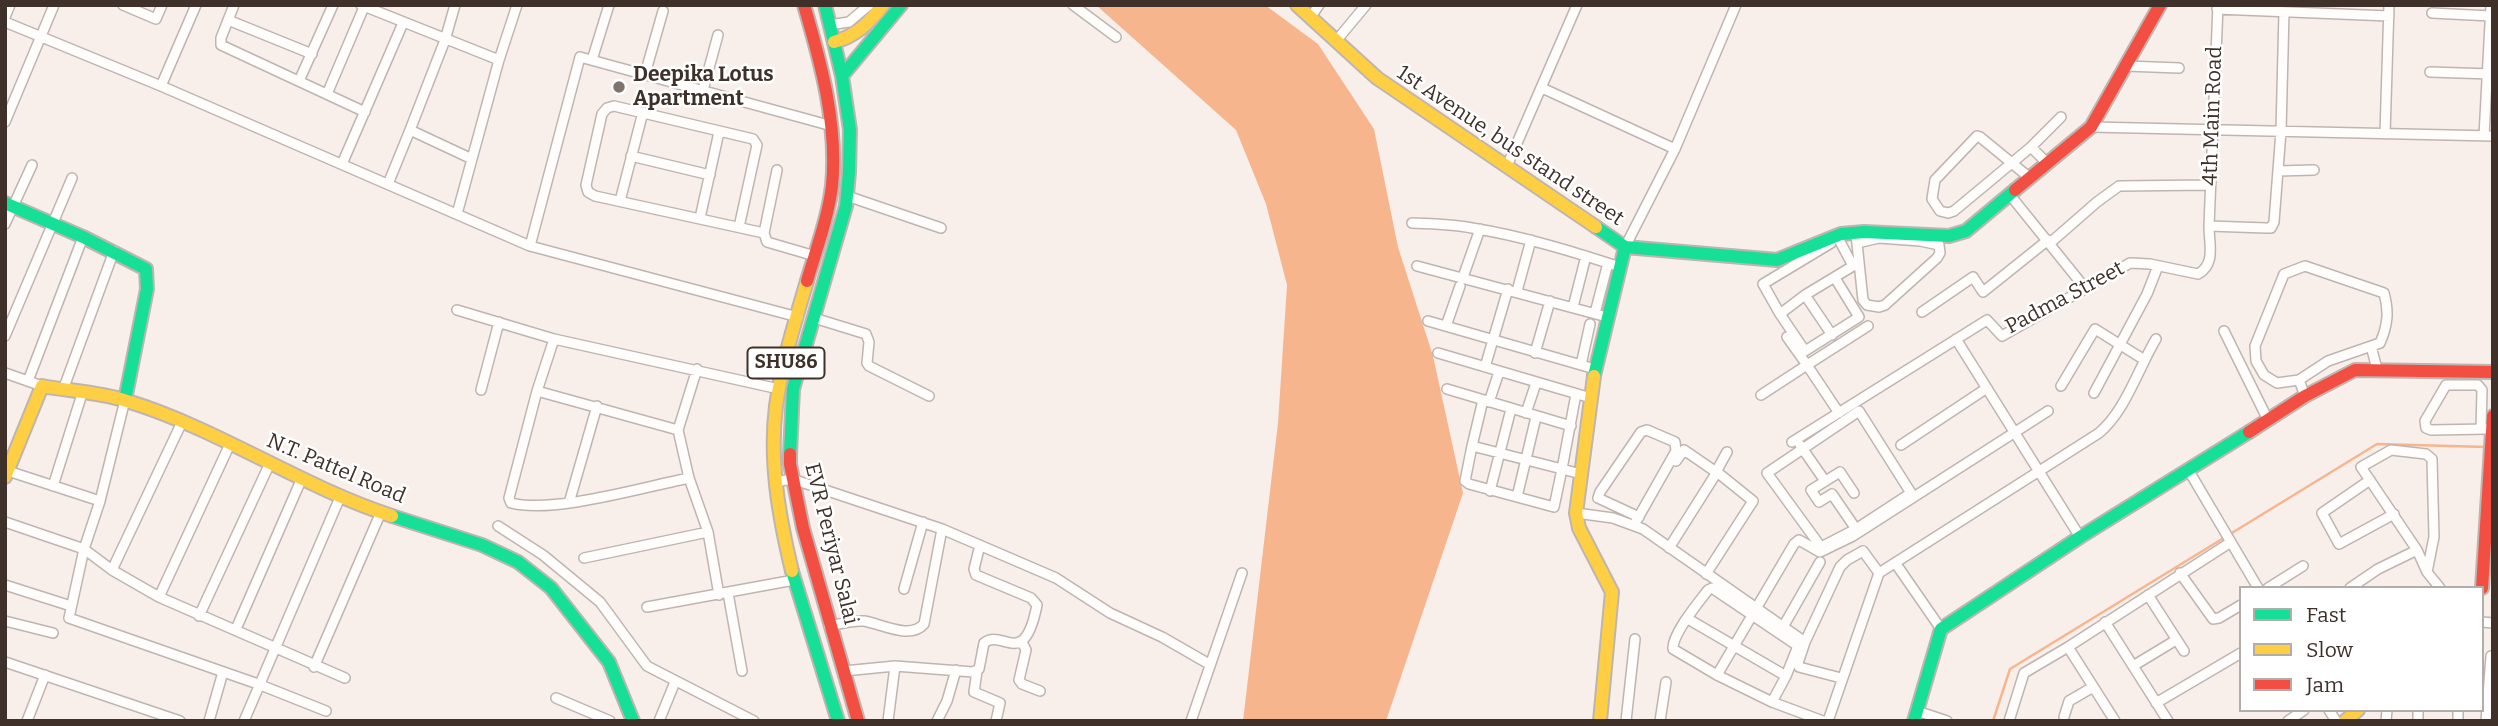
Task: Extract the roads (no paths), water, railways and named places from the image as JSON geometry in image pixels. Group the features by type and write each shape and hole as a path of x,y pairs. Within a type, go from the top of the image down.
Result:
{"street":[{"path":"5,17 10,5"},
{"path":"5,122 54,5"},
{"path":"124,6 156,19 162,5"},
{"path":"161,86 196,5"},
{"path":"234,5 221,38 221,45 365,112"},
{"path":"299,81 333,5"},
{"path":"388,184 445,40 456,5"},
{"path":"457,214 499,60 517,5"},
{"path":"592,61 609,5"},
{"name":"EVR Periyar Salai","path":"804,5 822,67 832,126 832,184 779,388 774,429 775,482 794,580 838,721"},
{"name":"EVR Periyar Salai","path":"825,5 842,76 850,130 847,196 793,389 790,434 792,479 829,626 858,721"},
{"path":"829,24 849,22 869,5"},
{"path":"834,41 849,39 863,31 883,5"},
{"path":"842,76 901,5"},
{"path":"1073,5 1116,37"},
{"name":"1st Avenue, bus stand street","path":"1297,5 1377,78 1625,247 1777,260 1838,237 1920,238 1966,232 2091,127 2160,5"},
{"path":"1310,18 1319,5"},
{"path":"1336,41 1366,5"},
{"path":"1507,166 1577,5"},
{"path":"1600,721 1612,592 1579,528 1576,513 1601,315 1614,265 1675,149 1736,5"},
{"path":"2385,134 2389,5"},
{"path":"327,94 362,6 499,60"},
{"path":"2218,7 2389,16"},
{"name":"4th Main Road","path":"2208,226 2218,7"},
{"path":"2091,127 2488,136 2492,9 2432,13"},
{"path":"645,74 663,11"},
{"path":"2208,226 2271,228 2276,215 2284,12"},
{"path":"228,20 312,54"},
{"path":"5,22 161,86 530,246 798,317"},
{"path":"342,164 403,23"},
{"path":"703,90 718,35"},
{"path":"530,246 580,57 832,126"},
{"path":"2126,66 2179,68"},
{"path":"2430,72 2490,74"},
{"path":"1542,88 1675,149"},
{"path":"739,227 757,145 753,139 614,106 607,108 602,114 586,184 588,192 595,196 764,233"},
{"path":"620,201 643,113"},
{"path":"2030,178 2013,163 1978,136 1935,180 1932,192 1935,205 1944,212 1954,211 2013,163 2061,117"},
{"path":"410,130 472,159"},
{"path":"700,218 719,132"},
{"path":"2031,147 2048,164"},
{"path":"631,156 709,175"},
{"path":"5,224 9,204 32,164"},
{"path":"777,170 764,233 767,242 815,256"},
{"path":"2278,171 2314,170"},
{"path":"5,336 72,178"},
{"path":"1922,312 1973,277 1983,292 2119,186 2210,185"},
{"path":"2010,195 2085,288"},
{"path":"847,196 941,228"},
{"path":"9,204 141,264 148,272 125,400 100,501 84,549 69,618 258,684 326,711"},
{"path":"1412,223 1480,229 1531,240 1614,265"},
{"name":"Padma Street","path":"1797,443 1839,413 1987,320 2002,336 2130,264 2158,265 2199,274 2210,262 2208,226"},
{"path":"1446,326 1480,229"},
{"path":"28,381 83,237"},
{"path":"1780,314 1805,295 1853,266 1838,237 1763,284 1780,314 1805,351 1832,335 1859,317 1835,278"},
{"path":"1857,238 1863,300 1867,305 1879,307 1885,305 1940,253 1939,245 1920,238"},
{"path":"1485,367 1531,240"},
{"path":"63,390 114,251"},
{"path":"1573,307 1586,256"},
{"path":"2094,393 2147,294 2158,265"},
{"path":"1417,266 1461,281 1513,290 1601,315"},
{"path":"2305,266 2384,293 2388,309 2386,330 2379,343 2328,361 2299,380 2277,383 2264,375 2256,360 2255,346 2284,274 2305,266"},
{"path":"1805,295 1832,335"},
{"path":"1535,353 1550,300"},
{"path":"457,310 554,339 779,388"},
{"path":"814,318 866,334 869,342 869,366 929,396"},
{"path":"1427,321 1595,369"},
{"path":"481,390 499,322"},
{"path":"1581,365 1590,324"},
{"path":"1761,395 1868,326"},
{"path":"2062,386 2095,329 2143,359"},
{"path":"2224,331 2268,420"},
{"path":"1787,337 1839,413"},
{"path":"1805,642 1712,588 1673,642 1673,649 1717,675 1772,702 1826,721 1879,573 2108,425 2156,338"},
{"path":"554,339 537,391 509,498 511,503 533,506 569,503 689,478"},
{"path":"1956,339 2080,537"},
{"path":"2371,345 2377,369"},
{"path":"1438,354 1591,398"},
{"path":"697,369 678,430 689,478 708,532 742,671"},
{"path":"1947,721 1916,716 1941,629 2080,537 2305,396 2355,370 2493,372"},
{"path":"1499,372 1486,401 1472,446 1465,481 1490,491 1554,507 1576,394"},
{"path":"5,373 42,386 6,474 100,501"},
{"path":"2299,380 2305,396"},
{"path":"1526,414 1536,383"},
{"name":"N.T. Pattel Road","path":"42,386 125,400 182,422 381,512 482,545 518,562 551,588 609,662 633,721"},
{"path":"2446,386 2480,386 2490,440 2426,428 2424,422 2446,386"},
{"path":"1901,445 1987,388"},
{"path":"1447,389 1571,426"},
{"path":"537,391 678,430"},
{"path":"54,486 82,394"},
{"path":"569,503 597,406"},
{"path":"1490,491 1511,409"},
{"path":"1859,411 1911,493 1855,533 1821,547 1767,472 1797,443 1859,411"},
{"path":"1717,675 1799,540 1818,552 1855,533 2048,411"},
{"path":"1517,497 1536,416"},
{"path":"2482,586 2493,416"},
{"path":"112,570 182,422"},
{"path":"1637,523 1676,446 1675,442 1647,430 1641,432 1598,498 1706,573 1798,646 1772,702"},
{"path":"1797,443 1825,481"},
{"path":"159,597 230,444"},
{"path":"1472,446 1581,474"},
{"path":"1637,523 1684,450 1716,472 1753,501 1706,573"},
{"path":"2427,572 2434,537 2432,459 2426,454 2387,451 2361,467 2394,514 2417,550 2427,572 2438,586"},
{"path":"1669,548 1727,452"},
{"path":"199,616 270,463"},
{"path":"2189,471 2257,586"},
{"path":"1854,493 1840,472 1811,490 1819,502 1832,494 1863,551 1879,573"},
{"path":"236,629 302,478"},
{"path":"775,482 792,479 942,529 1056,578 1110,613 1162,637 1209,664"},
{"path":"2370,480 2322,513 2339,544 2394,514"},
{"path":"244,721 341,495"},
{"path":"314,667 381,512"},
{"path":"1576,513 1637,523"},
{"path":"5,522 84,549 112,570 159,597 199,616 236,629 314,667 345,678"},
{"path":"904,589 923,522"},
{"path":"498,526 543,555 600,602 647,666 754,721"},
{"path":"829,626 861,621 912,632 921,628 924,624 942,529"},
{"path":"584,558 708,532"},
{"path":"2009,721 2024,673 2231,542"},
{"path":"980,545 974,569 976,575 1031,598 1037,605 1026,638 1022,642 1007,643 991,639 984,643 974,692 1000,703 996,721"},
{"path":"2353,586 2378,569 2417,550"},
{"path":"1841,678 1798,666 1805,642 1840,567 1863,551"},
{"path":"1783,627 1820,562"},
{"path":"1896,564 1941,629"},
{"path":"2272,586 2303,566"},
{"path":"1191,721 1242,573"},
{"path":"2180,573 2213,619 2239,606"},
{"path":"648,607 794,580"},
{"path":"5,585 71,606"},
{"path":"2148,594 2183,651"},
{"path":"1688,619 1786,676"},
{"path":"5,621 53,634"},
{"path":"2105,622 2168,721"},
{"path":"1626,721 1635,639"},
{"path":"2133,666 2176,640"},
{"path":"1022,642 1026,650 1019,680 1022,684 1040,691"},
{"path":"2068,647 2115,721"},
{"path":"2156,703 2239,654"},
{"path":"2486,721 2491,656"},
{"path":"5,662 180,721"},
{"path":"844,671 895,666 977,671"},
{"path":"888,721 895,666"},
{"path":"937,721 947,701 956,670"},
{"path":"209,721 223,672"},
{"path":"27,721 45,675"},
{"path":"659,721 675,682"},
{"path":"1660,721 1666,682"},
{"path":"2064,717 2069,701 2093,687"},
{"path":"555,698 610,721"},
{"path":"2345,721 2357,714"}],"waterway":[{"path":"1993,721 2010,669 2377,444 2486,447"}],"place":[{"name":"Deepika Lotus Apartment","path":"619,87"}]}
